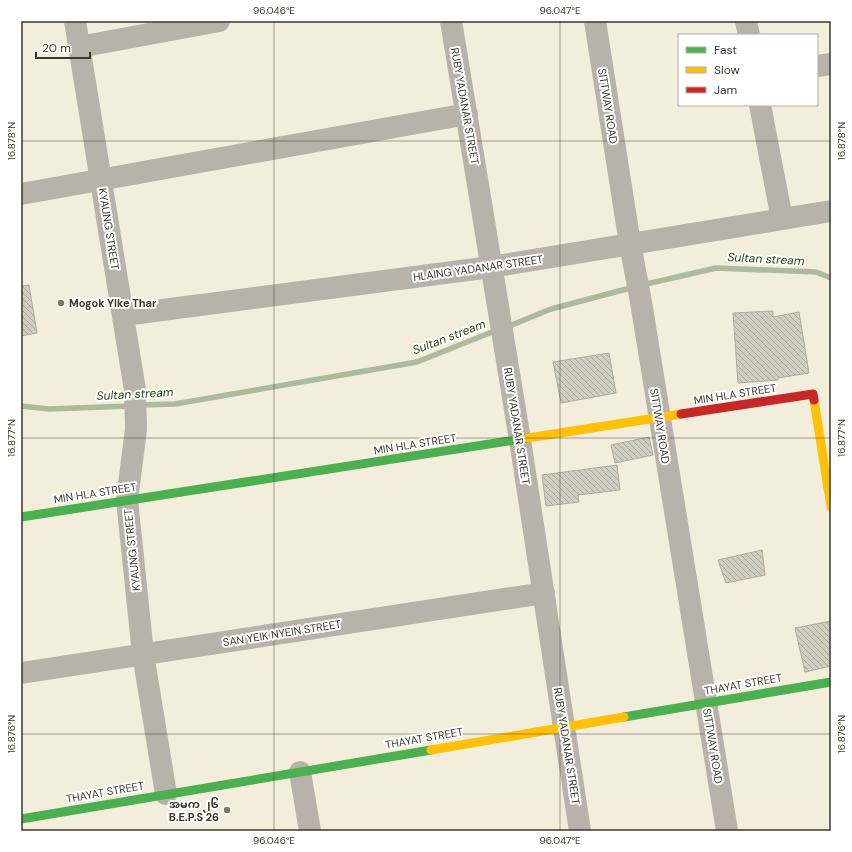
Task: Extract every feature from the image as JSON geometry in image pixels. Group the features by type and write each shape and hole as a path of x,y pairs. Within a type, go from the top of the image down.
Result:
{"street":[{"name":"KYAUNG STREET","path":"75,21 135,390 136,429 127,500 143,654 166,794"},
{"path":"79,47 219,21"},
{"name":"RUBY YADANAR STREET","path":"451,21 502,339 520,440 580,831"},
{"name":"SITTWAY ROAD","path":"595,21 630,244 641,302 727,831"},
{"path":"746,21 748,34"},
{"path":"818,66 831,64"},
{"path":"760,106 782,219"},
{"path":"21,194 467,114"},
{"name":"HLAING YADANAR STREET","path":"124,315 491,267 831,211"},
{"name":"MIN HLA STREET","path":"21,518 127,500 813,394 831,506"},
{"name":"SAN YEIK NYEIN STREET","path":"21,673 544,593"},
{"name":"THAYAT STREET","path":"21,819 831,682"},
{"path":"300,772 310,831"}],"building":[{"path":"29,285 37,333 21,336 21,286"},
{"path":"773,311 773,317 799,312 809,373 778,378 778,380 738,383 733,313"},
{"path":"609,353 616,393 561,403 553,362"},
{"path":"649,437 653,455 615,463 611,445"},
{"path":"617,465 620,490 578,495 579,502 546,506 542,475"},
{"path":"762,550 765,575 726,583 718,560"},
{"path":"831,621 831,666 805,672 795,628"}],"waterway":[{"name":"Sultan stream","path":"642,285 716,268 816,272 831,278"},
{"name":"Sultan stream","path":"507,327 551,309 634,287"},
{"name":"Sultan stream","path":"139,405 175,404 417,362 497,330"},
{"name":"Sultan stream","path":"21,406 49,409 130,406"}],"traffic: fast":[{"path":"21,517 528,438"},
{"path":"624,717 831,682"},
{"path":"21,819 431,750"}],"traffic: slow":[{"path":"814,400 831,507"},
{"path":"528,438 681,414"},
{"path":"431,750 624,717"}],"traffic: jam":[{"path":"681,414 813,394 814,400"}],"place":[{"name":"Mogok Yike Thar","path":"61,303"},
{"name":"အမက ၂၆ B.E.P.S 26","path":"227,810"}]}
